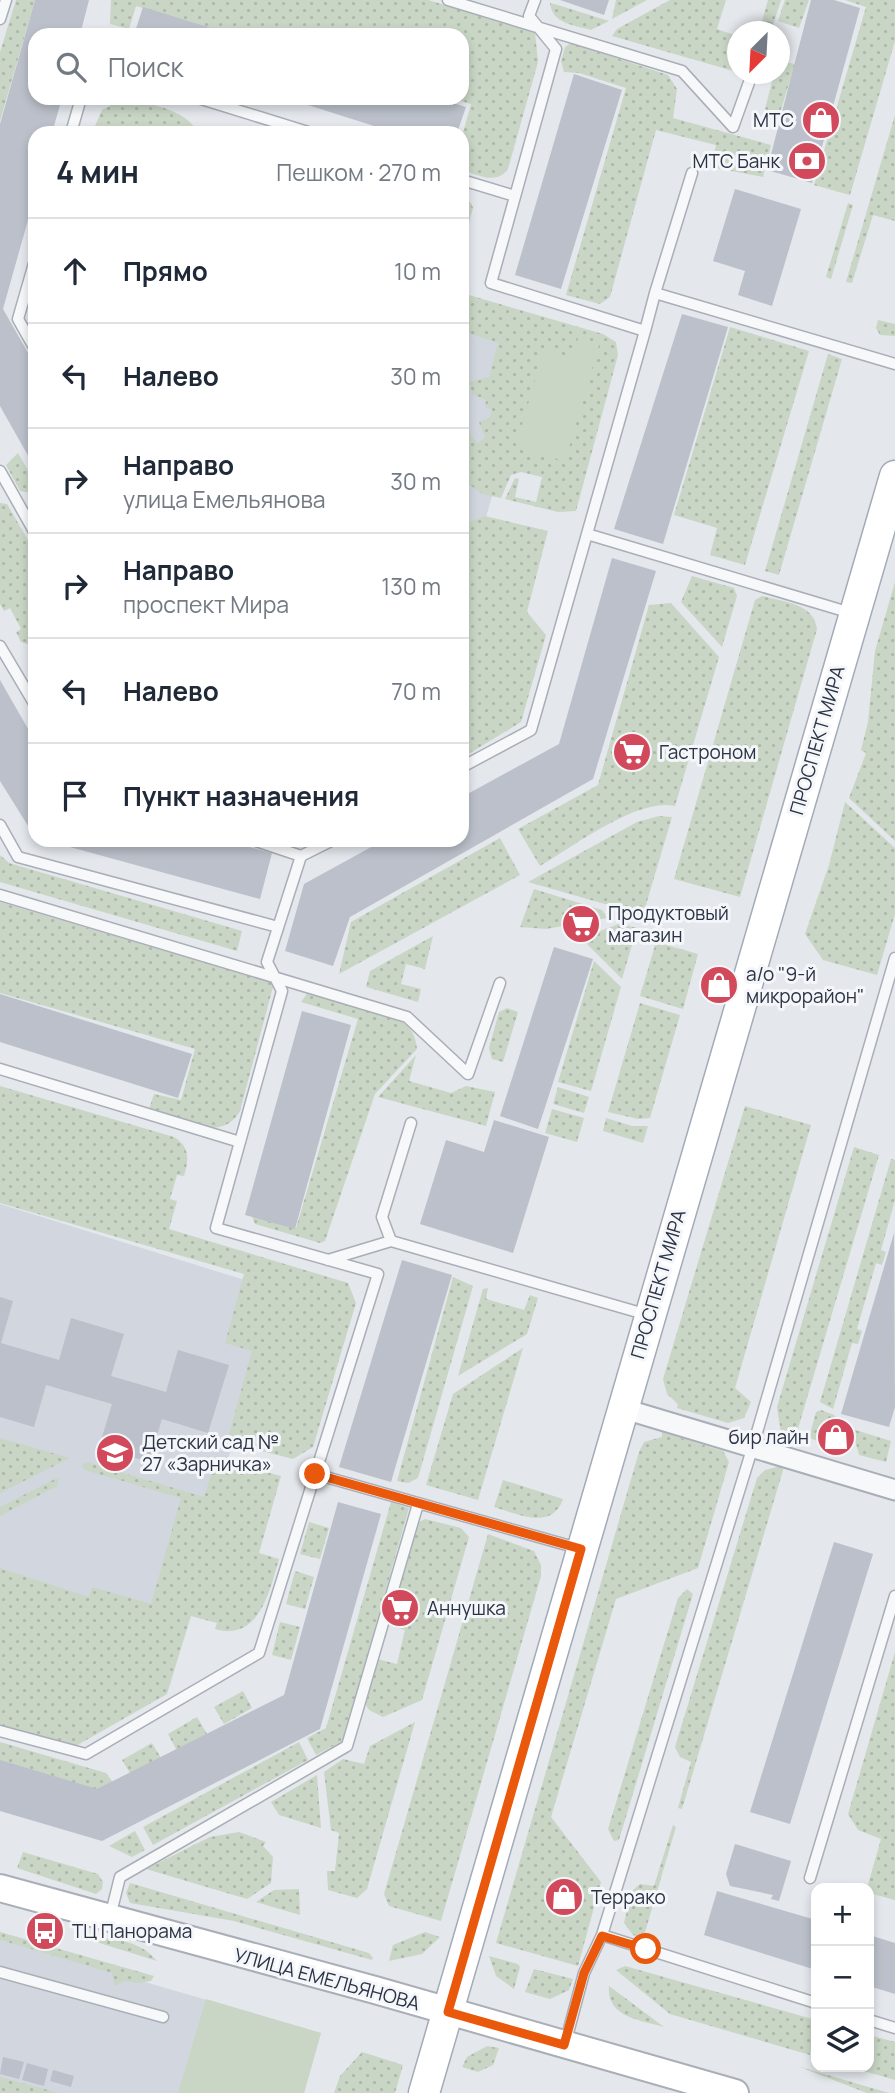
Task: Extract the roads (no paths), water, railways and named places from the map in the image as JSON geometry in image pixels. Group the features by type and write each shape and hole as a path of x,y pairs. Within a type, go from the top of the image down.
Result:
{"main road":[{"name":"ПРОСПЕКТ МИРА","path":"424,2093 621,1408 893,489"},
{"name":"УЛИЦА ЕМЕЛЬЯНОВА","path":"0,1888 735,2093"}],"street":[{"path":"621,1408 895,1490"}],"lane":[{"path":"0,19 6,0"},
{"path":"448,0 682,71 733,127 748,84"},
{"path":"535,0 529,16 556,49 491,283 645,331"},
{"path":"73,126 79,105"},
{"path":"221,105 288,126"},
{"path":"469,763 531,730 655,293 692,173"},
{"path":"469,182 515,196"},
{"path":"28,284 18,319 28,337"},
{"path":"655,293 895,365"},
{"path":"0,471 28,521"},
{"path":"587,534 855,614"},
{"path":"0,646 28,693"},
{"path":"0,825 18,857 278,927"},
{"path":"274,847 301,856 319,847"},
{"path":"0,1731 86,1754 259,1653 378,1275 216,1228 282,991 267,962 301,856"},
{"path":"0,895 407,1017 468,1074 500,983"},
{"path":"564,2045 584,1973 602,1936 752,1446 895,958"},
{"path":"0,1069 240,1142"},
{"path":"391,1241 382,1217 411,1123"},
{"path":"328,1260 391,1241 649,1315"},
{"path":"315,1474 581,1549"},
{"path":"110,1919 120,1877 348,1746 418,1504"},
{"path":"810,1878 895,1597"},
{"path":"602,1936 811,2001"},
{"path":"0,1972 163,2017"},
{"path":"874,2022 895,2028"}],"place":[{"name":"МТС","path":"821,120"},
{"name":"МТС Банк","path":"807,161"},
{"name":"Гастроном","path":"632,752"},
{"name":"Продуктовый магазин","path":"581,924"},
{"name":"а/о \"9-й микрорайон\"","path":"719,985"},
{"name":"бир лайн","path":"836,1437"},
{"name":"Детский сад № 27 «Зарничка»","path":"115,1453"},
{"name":"Аннушка","path":"400,1608"},
{"name":"Террако","path":"564,1897"},
{"name":"ТЦ Панорама","path":"45,1931"}]}
